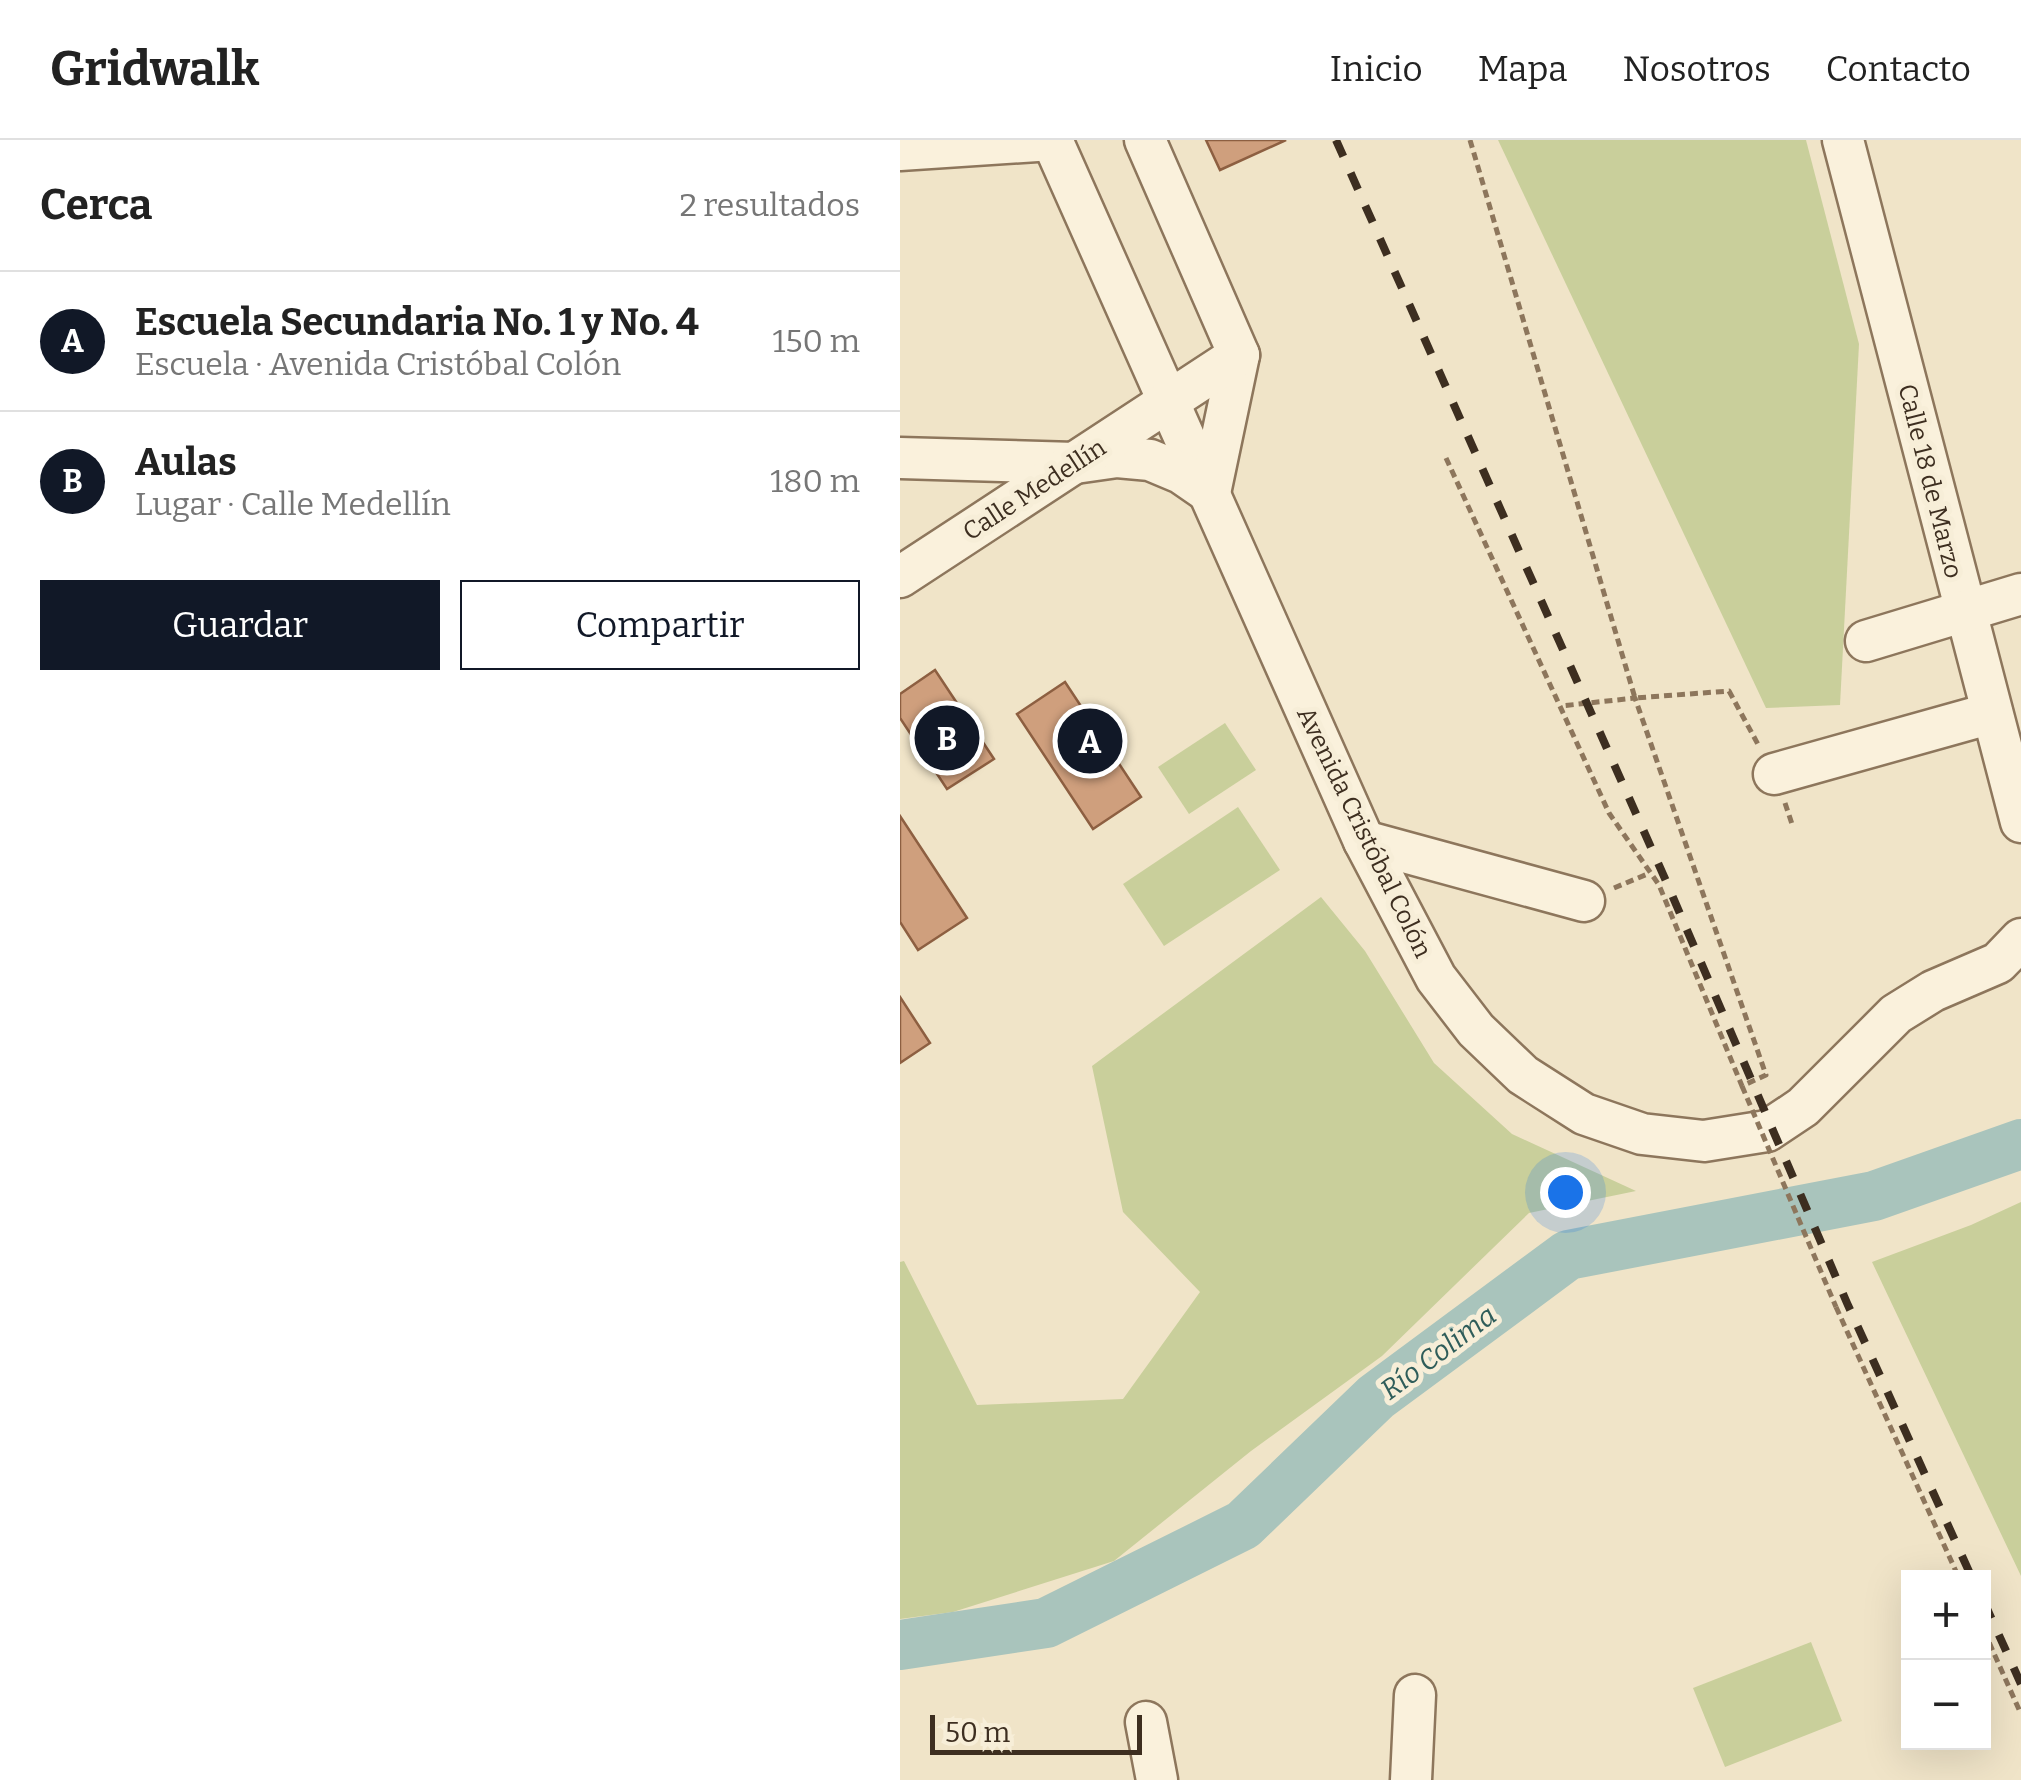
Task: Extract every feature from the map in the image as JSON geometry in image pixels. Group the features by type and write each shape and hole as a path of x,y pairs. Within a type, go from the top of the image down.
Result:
{"street":[{"path":"900,150 1052,140"},
{"name":"Avenida Cristóbal Colón","path":"1052,140 1364,841 1436,978 1476,1030 1523,1074 1584,1114 1642,1134 1704,1141 1767,1131 1804,1107 1896,1014 1933,991 1998,963 2021,939"},
{"path":"900,458 1074,463 1117,457 1150,460 1181,473 1210,493 1239,355 1145,140"},
{"name":"Calle 18 de Marzo","path":"1843,140 2021,822"},
{"path":"1169,402 1239,355"},
{"name":"Calle Medellín","path":"900,577 1169,402"},
{"path":"1866,641 2021,594"},
{"path":"1774,774 1992,713"},
{"path":"1364,841 1584,901"},
{"path":"1411,1780 1414,1695"},
{"path":"1146,1722 1157,1780"}],"path":[{"path":"1470,140 1635,698 1766,1075 1742,1086"},
{"path":"1446,458 1609,813 1658,885 1836,1307 1955,1570"},
{"path":"1560,706 1730,691 1774,774 1792,824"},
{"path":"1991,1648 2021,1714"}],"green space":[{"path":"1498,140 1806,140 1859,344 1840,705 1766,708"},
{"path":"1225,723 1256,770 1189,814 1158,767"},
{"path":"1238,807 1280,870 1164,946 1123,884"},
{"path":"1321,897 1365,951 1434,1063 1512,1134 1636,1191 1529,1213 1382,1356 1251,1451 1114,1561 953,1612 900,1619 900,1262 904,1261 977,1405 1123,1399 1200,1292 1123,1212 1092,1066"},
{"path":"2021,1202 2021,1576 1872,1262"},
{"path":"1811,1642 1842,1721 1725,1767 1693,1688"}],"building":[{"path":"1206,140 1286,140 1220,170"},
{"path":"935,670 994,759 947,789 900,718 900,694"},
{"path":"1065,682 1141,797 1093,829 1017,714"},
{"path":"900,816 967,918 918,950 900,922"},
{"path":"900,997 930,1043 900,1063"}],"waterway":[{"name":"Río Colima","path":"900,1645 1046,1623 1243,1525 1376,1397 1568,1255 1874,1196 2021,1144"}],"railway":[{"path":"1336,140 1666,881 1847,1303 1968,1570"},
{"path":"1991,1618 2021,1684"}],"place":[{"name":"Aulas","path":"947,738"},
{"name":"Escuela Secundaria No. 1 y No. 4","path":"1090,741"}]}
